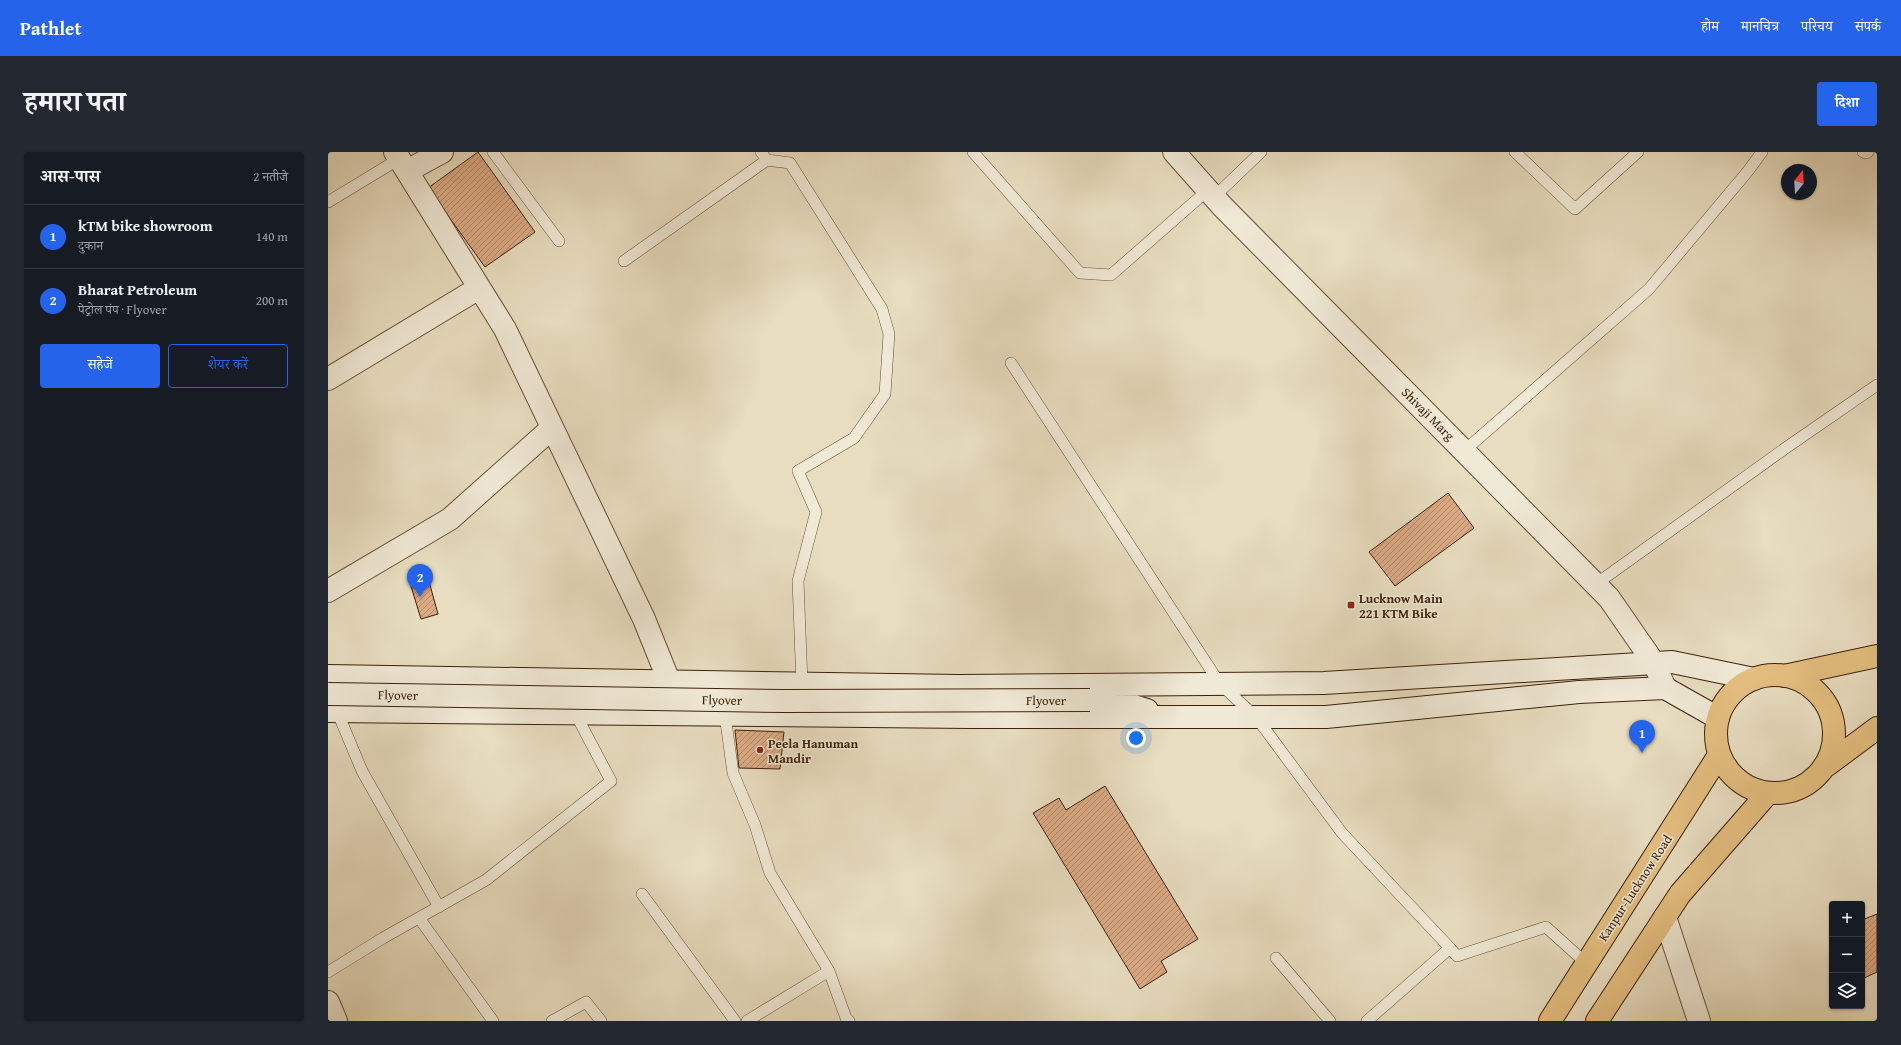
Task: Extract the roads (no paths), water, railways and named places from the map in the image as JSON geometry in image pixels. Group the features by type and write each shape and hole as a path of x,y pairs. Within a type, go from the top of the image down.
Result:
{"main road":[{"path":"442,152 400,161 505,329 644,619 669,681 672,714"},
{"name":"Shivaji Marg","path":"1174,152 1211,193 1609,598 1654,663 1665,688"},
{"path":"328,379 479,288"},
{"path":"328,591 450,519 552,428"},
{"path":"1784,676 1877,656"},
{"path":"328,676 959,686 1169,685 1324,683 1672,662 1754,679"},
{"path":"1826,766 1834,748 1834,728 1829,709 1818,693 1803,682 1784,676 1769,675 1754,679 1738,688 1726,702 1718,718 1716,736 1719,755 1727,769 1738,781 1752,789 1768,793 1785,793 1801,788 1815,779 1826,766 1877,728"},
{"name":"Flyover","path":"1117,701 1169,685"},
{"path":"331,705 575,713 725,715 1326,717 1579,692 1665,688 1718,718"},
{"name":"Flyover","path":"331,705 1090,700 1117,701 1167,717"},
{"name":"Kanpur-Lucknow Road","path":"1550,1021 1719,755"},
{"path":"1597,1021 1680,894 1768,793"},
{"path":"1665,917 1699,1021"},
{"path":"328,1002 336,1021"}],"lane":[{"path":"493,152 559,241"},
{"path":"973,152 1080,273 1111,275 1261,152"},
{"path":"1515,152 1575,209 1638,152"},
{"path":"1464,451 1649,288 1748,171 1762,152"},
{"path":"1863,152 1866,154 1868,152"},
{"path":"624,260 764,156 790,163 882,309 889,334 885,394 854,438 798,471 816,512 798,581 802,684"},
{"path":"328,202 400,161"},
{"path":"1011,364 1220,684 1256,717 1342,833 1457,956 1546,927 1587,964"},
{"path":"1596,584 1787,447 1877,385"},
{"path":"331,705 362,771 439,907"},
{"path":"328,972 486,880 611,781 575,713"},
{"path":"725,715 733,774 755,825 770,873 829,971 846,1018 849,1021"},
{"path":"642,894 735,1021"},
{"path":"419,918 493,1021"},
{"path":"1367,1021 1450,948"},
{"path":"1276,958 1330,1021"},
{"path":"747,1021 829,971"},
{"path":"552,1021 586,1002 601,1021"}],"place":[{"name":"Bharat Petroleum","path":"420,597"},
{"name":"Lucknow Main 221 KTM Bike","path":"1351,605"},
{"name":"Peela Hanuman Mandir","path":"760,750"},
{"name":"kTM bike showroom","path":"1642,753"}]}
